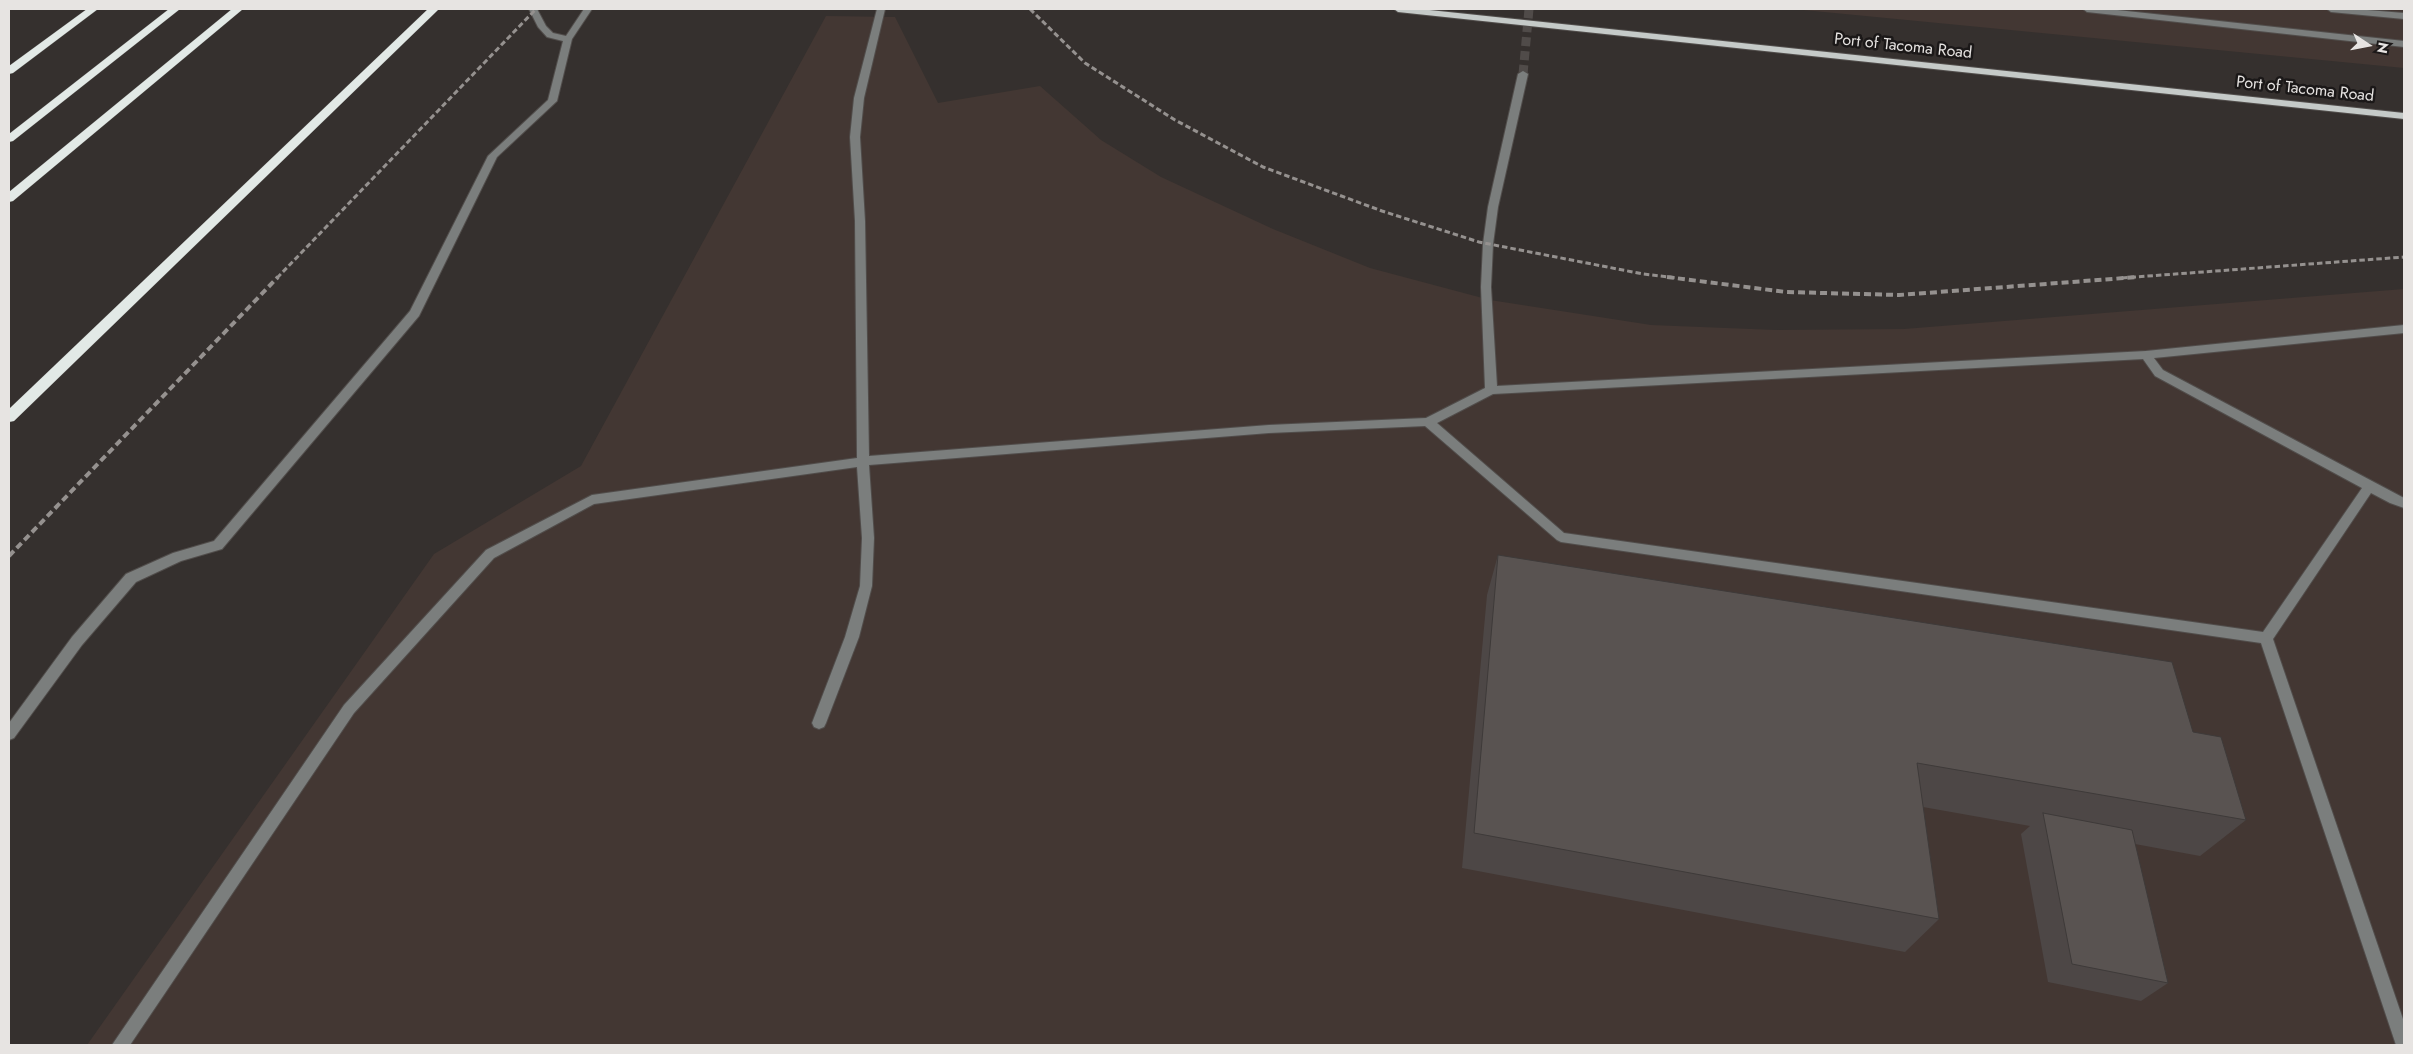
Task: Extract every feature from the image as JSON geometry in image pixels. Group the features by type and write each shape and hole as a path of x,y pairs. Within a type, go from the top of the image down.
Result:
{"highway":[{"path":"9,71 93,9"},
{"path":"9,140 175,9"},
{"path":"9,198 238,9"},
{"path":"9,417 432,11"}],"main road":[{"name":"Port of Tacoma Road","path":"1398,9 2404,116"}],"lane":[{"path":"533,9 542,27 550,35 568,39"},
{"path":"9,734 76,641 131,578 177,557 218,544 415,313 494,156 552,101 568,39 588,9"},
{"path":"819,723 852,637 866,586 868,538 864,462 860,221 854,137 859,98 881,9"},
{"path":"2087,9 2404,44"},
{"path":"2332,9 2392,12 2404,16"},
{"path":"1491,390 1486,287 1488,244 1493,207 1523,74"},
{"path":"120,1045 349,709 490,554 592,500 864,462 1269,429 1428,422 1491,390 2146,355 2404,329"},
{"path":"2146,355 2159,373 2369,487 2404,503"},
{"path":"1428,422 1561,536 2266,638"},
{"path":"2266,638 2369,487"},
{"path":"2266,638 2404,1045"}],"shaded area":[{"path":"1793,9 2404,9 2404,68"},
{"path":"826,16 895,17 938,103 1040,86 1101,140 1161,177 1273,229 1370,268 1490,300 1651,325 1776,330 1904,329 2404,289 2404,1045 87,1045 434,554 581,466"}],"building":[{"path":"1498,555 2172,662 2193,732 2221,737 2246,820 1917,763 1939,919 1474,833"},
{"path":"2043,813 2132,830 2168,983 2072,964"}],"tunnel":[{"path":"1523,74 1529,9"}],"railway":[{"path":"277,278 536,9"},
{"path":"1030,9 1085,63 1175,120 1263,167 1382,211 1479,242 1643,274 1677,278"},
{"path":"2122,278 2404,257"},
{"path":"9,556 278,277"},
{"path":"1667,277 1786,292 1899,295 2138,277"}]}
